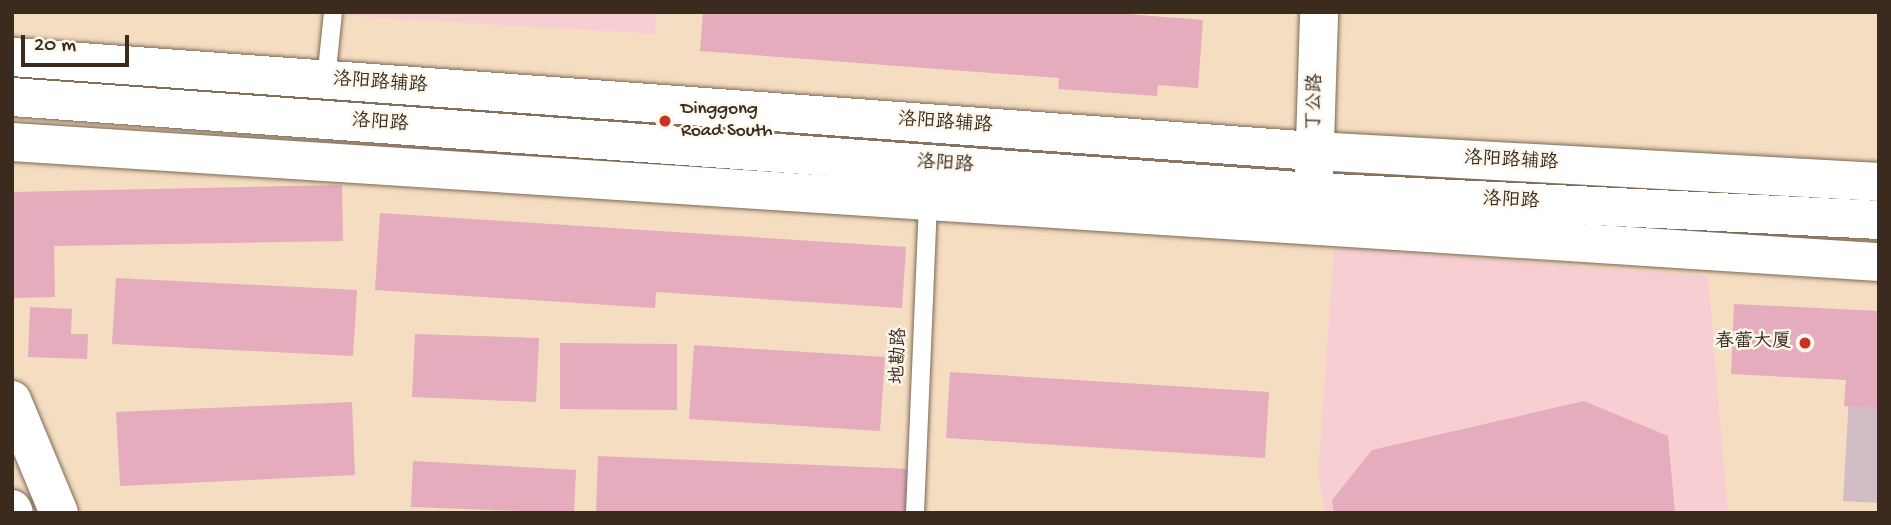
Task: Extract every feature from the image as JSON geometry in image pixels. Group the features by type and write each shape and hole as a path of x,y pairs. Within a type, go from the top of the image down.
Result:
{"street":[{"name":"丁公路","path":"1313,192 1319,12"},
{"name":"洛阳路辅路","path":"12,57 1315,151 1879,182"},
{"name":"洛阳路","path":"12,97 1313,192 1879,219"},
{"path":"12,142 1879,262"},
{"path":"12,400 59,513"},
{"path":"12,453 38,513"}],"lane":[{"path":"326,80 333,12"},
{"name":"地勘路","path":"915,513 928,201"}],"shaded area":[{"path":"283,12 657,12 655,34"},
{"path":"1334,248 1708,276 1728,513 1325,513 1318,472"},
{"path":"1852,345 1879,347 1879,503 1843,501"}],"building":[{"path":"703,12 1101,12 1203,20 1198,88 1158,85 1157,96 1058,89 1059,78 700,51"},
{"path":"342,185 343,241 54,246 55,297 12,298 12,192"},
{"path":"380,213 906,247 902,308 656,292 655,308 375,290"},
{"path":"116,278 357,290 353,356 112,344"},
{"name":"春蕾大厦","path":"1734,304 1879,311 1879,408 1844,406 1846,380 1731,374"},
{"path":"30,307 72,309 71,334 88,334 87,359 28,357"},
{"path":"415,334 539,338 536,402 412,397"},
{"path":"560,343 677,344 677,410 560,409"},
{"path":"694,345 885,357 880,431 689,419"},
{"path":"950,372 1269,392 1265,458 946,438"},
{"path":"1584,401 1668,436 1675,513 1334,513 1332,500 1372,450"},
{"path":"352,402 355,475 120,486 116,412"},
{"path":"598,456 911,469 909,513 596,513"},
{"path":"413,461 576,470 574,513 411,507"}],"place":[{"name":"Dinggong Road South","path":"665,121"},
{"name":"春蕾大厦","path":"1805,343"}]}
